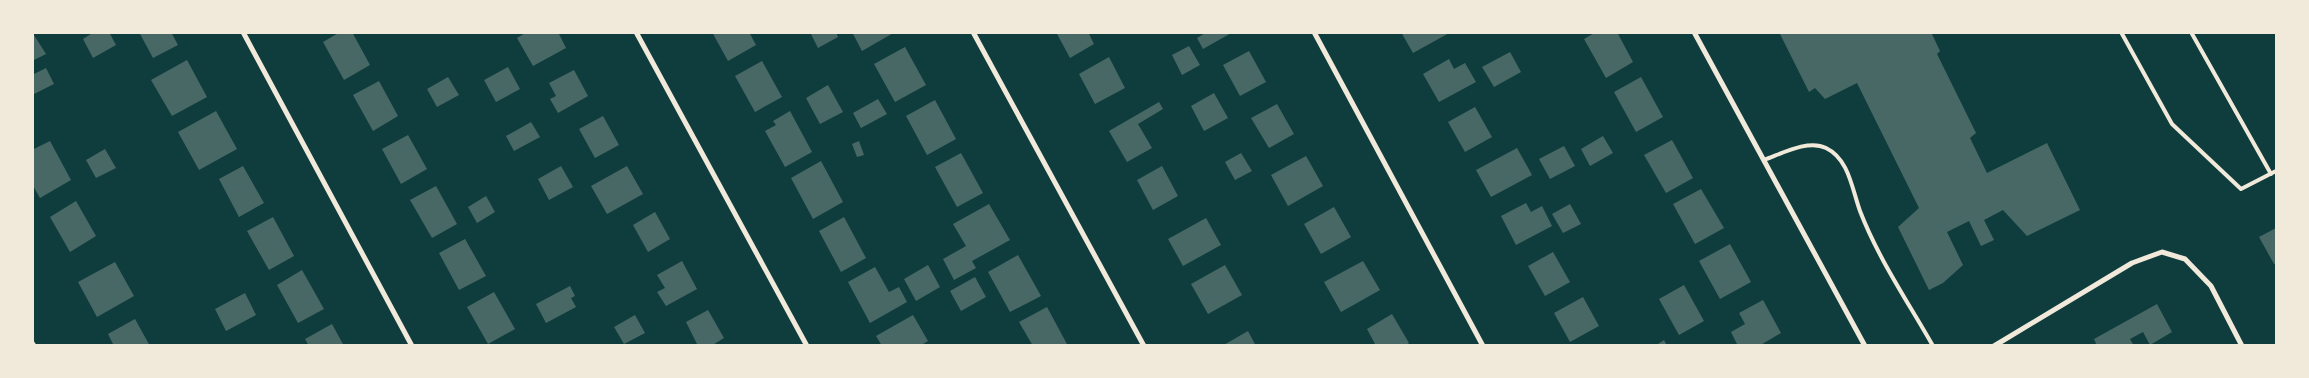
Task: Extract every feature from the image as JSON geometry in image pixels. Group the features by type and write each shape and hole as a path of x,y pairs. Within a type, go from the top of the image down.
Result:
{"street":[{"path":"243,32 412,346"},
{"path":"636,32 807,346"},
{"path":"973,32 1144,346"},
{"path":"1314,32 1483,346"},
{"path":"1694,32 1865,346"},
{"path":"1994,346 2132,263 2162,252 2185,259 2211,286 2242,346"}],"lane":[{"path":"2121,32 2172,124 2241,190 2276,171"},
{"path":"2191,32 2271,174"},
{"path":"1764,160 1792,149 1810,146 1825,147 1838,155 1846,168 1868,231 1933,346"}],"building":[{"path":"32,32 46,54 32,61"},
{"path":"94,32 109,32 116,45 93,58 83,39"},
{"path":"139,32 171,32 178,45 153,58"},
{"path":"340,32 352,32 370,65 344,80 323,42"},
{"path":"527,32 558,32 566,48 533,66 517,38"},
{"path":"712,32 749,32 756,45 728,61"},
{"path":"810,32 836,32 838,37 818,48"},
{"path":"852,32 895,32 862,51"},
{"path":"1056,32 1088,32 1094,44 1070,58"},
{"path":"1207,32 1233,32 1203,49 1197,38"},
{"path":"1401,32 1451,32 1413,53"},
{"path":"1596,32 1617,32 1633,62 1606,78 1584,39"},
{"path":"1779,32 1931,32 1940,51 1937,54 1976,133 1970,138 1987,173 2047,143 2080,210 2027,236 2003,210 1984,220 1994,240 1981,246 1969,221 1947,232 1963,265 1943,283 1929,290 1898,227 1919,208 1857,83 1825,99 1815,88 1809,92"},
{"path":"1189,46 1200,65 1182,75 1172,55"},
{"path":"905,47 926,85 895,102 874,64"},
{"path":"1249,51 1266,82 1240,96 1223,65"},
{"path":"1510,52 1521,72 1494,87 1482,67"},
{"path":"1109,57 1125,88 1095,104 1079,74"},
{"path":"1449,59 1454,69 1465,63 1476,82 1439,102 1423,74"},
{"path":"187,60 207,97 172,116 151,80"},
{"path":"762,61 782,97 755,112 735,76"},
{"path":"508,67 520,89 496,102 484,80"},
{"path":"46,68 54,84 32,95 32,75"},
{"path":"574,70 588,96 558,113 550,99 556,96 549,83"},
{"path":"448,77 459,95 437,107 427,89"},
{"path":"1641,77 1663,117 1636,132 1614,92"},
{"path":"379,81 398,116 373,131 353,95"},
{"path":"828,85 843,112 820,124 806,98"},
{"path":"1214,93 1228,118 1204,131 1191,106"},
{"path":"878,99 887,114 861,128 853,113"},
{"path":"935,100 956,139 927,155 906,116"},
{"path":"1159,102 1163,109 1138,124 1152,148 1127,162 1109,131"},
{"path":"1277,104 1294,134 1269,148 1251,118"},
{"path":"1475,107 1492,137 1465,152 1448,122"},
{"path":"216,111 237,149 199,170 178,132"},
{"path":"790,111 812,152 785,167 765,131 776,125 773,121"},
{"path":"603,116 619,145 595,158 579,129"},
{"path":"531,122 540,137 514,151 506,136"},
{"path":"408,135 427,169 401,184 382,149"},
{"path":"1603,136 1613,153 1590,166 1581,149"},
{"path":"1672,140 1693,178 1666,193 1644,155"},
{"path":"50,141 71,180 40,198 32,184 32,150"},
{"path":"859,141 864,155 857,157 852,144"},
{"path":"1564,146 1575,166 1550,179 1539,159"},
{"path":"1517,148 1532,175 1491,197 1476,170"},
{"path":"105,149 116,168 96,178 86,160"},
{"path":"961,153 983,193 957,207 935,167"},
{"path":"1241,153 1252,171 1235,180 1225,162"},
{"path":"1306,156 1323,186 1288,206 1271,175"},
{"path":"821,161 843,202 813,219 791,178"},
{"path":"243,166 264,203 239,217 219,179"},
{"path":"561,166 573,187 549,200 538,179"},
{"path":"627,166 643,194 607,214 591,186"},
{"path":"1162,166 1178,196 1153,210 1137,180"},
{"path":"436,186 457,224 432,238 410,200"},
{"path":"1701,189 1724,228 1695,244 1673,204"},
{"path":"486,196 495,212 477,223 468,207"},
{"path":"76,201 96,236 70,252 50,217"},
{"path":"1526,203 1531,212 1542,206 1552,226 1516,245 1501,216"},
{"path":"989,204 1010,240 972,261 976,268 954,280 943,259 966,246 953,224"},
{"path":"1570,204 1581,224 1563,233 1552,214"},
{"path":"1334,207 1351,237 1321,254 1304,224"},
{"path":"655,212 670,239 648,252 633,225"},
{"path":"273,217 294,256 269,270 247,231"},
{"path":"844,217 866,258 841,272 819,231"},
{"path":"1206,218 1221,245 1183,266 1168,239"},
{"path":"2276,228 2276,263 2274,264 2259,237"},
{"path":"465,239 486,276 459,290 439,253"},
{"path":"1730,244 1751,282 1720,299 1699,261"},
{"path":"1553,252 1570,282 1545,296 1528,266"},
{"path":"1018,255 1041,296 1010,312 988,272"},
{"path":"682,261 697,289 666,306 657,292 665,288 657,275"},
{"path":"1363,261 1380,290 1341,312 1324,282"},
{"path":"115,262 134,296 97,317 78,282"},
{"path":"928,265 940,287 916,301 904,279"},
{"path":"1225,265 1242,295 1208,314 1191,284"},
{"path":"875,267 889,292 899,287 907,302 870,323 848,282"},
{"path":"302,270 324,309 298,323 277,285"},
{"path":"975,277 986,297 961,311 950,291"},
{"path":"1684,285 1704,321 1679,335 1659,299"},
{"path":"570,286 575,296 571,298 576,307 546,323 536,304"},
{"path":"494,292 515,329 488,344 467,307"},
{"path":"245,293 256,315 226,331 215,309"},
{"path":"1583,297 1599,326 1570,342 1554,313"},
{"path":"1763,300 1781,333 1759,346 1738,346 1731,332 1745,324 1739,313"},
{"path":"2157,304 2172,332 2150,345 2143,332 2130,339 2134,346 2097,346 2094,339"},
{"path":"1047,307 1068,346 1033,346 1019,322"},
{"path":"708,310 724,338 711,346 698,346 686,322"},
{"path":"1392,314 1409,343 1405,346 1373,346 1375,344 1367,329"},
{"path":"635,315 645,333 624,344 614,327"},
{"path":"913,315 928,341 920,346 882,346 876,336"},
{"path":"135,319 150,346 114,346 108,334"},
{"path":"332,324 344,346 309,346 305,339"},
{"path":"1248,331 1256,346 1222,346"},
{"path":"1664,340 1667,346 1655,346"}]}
